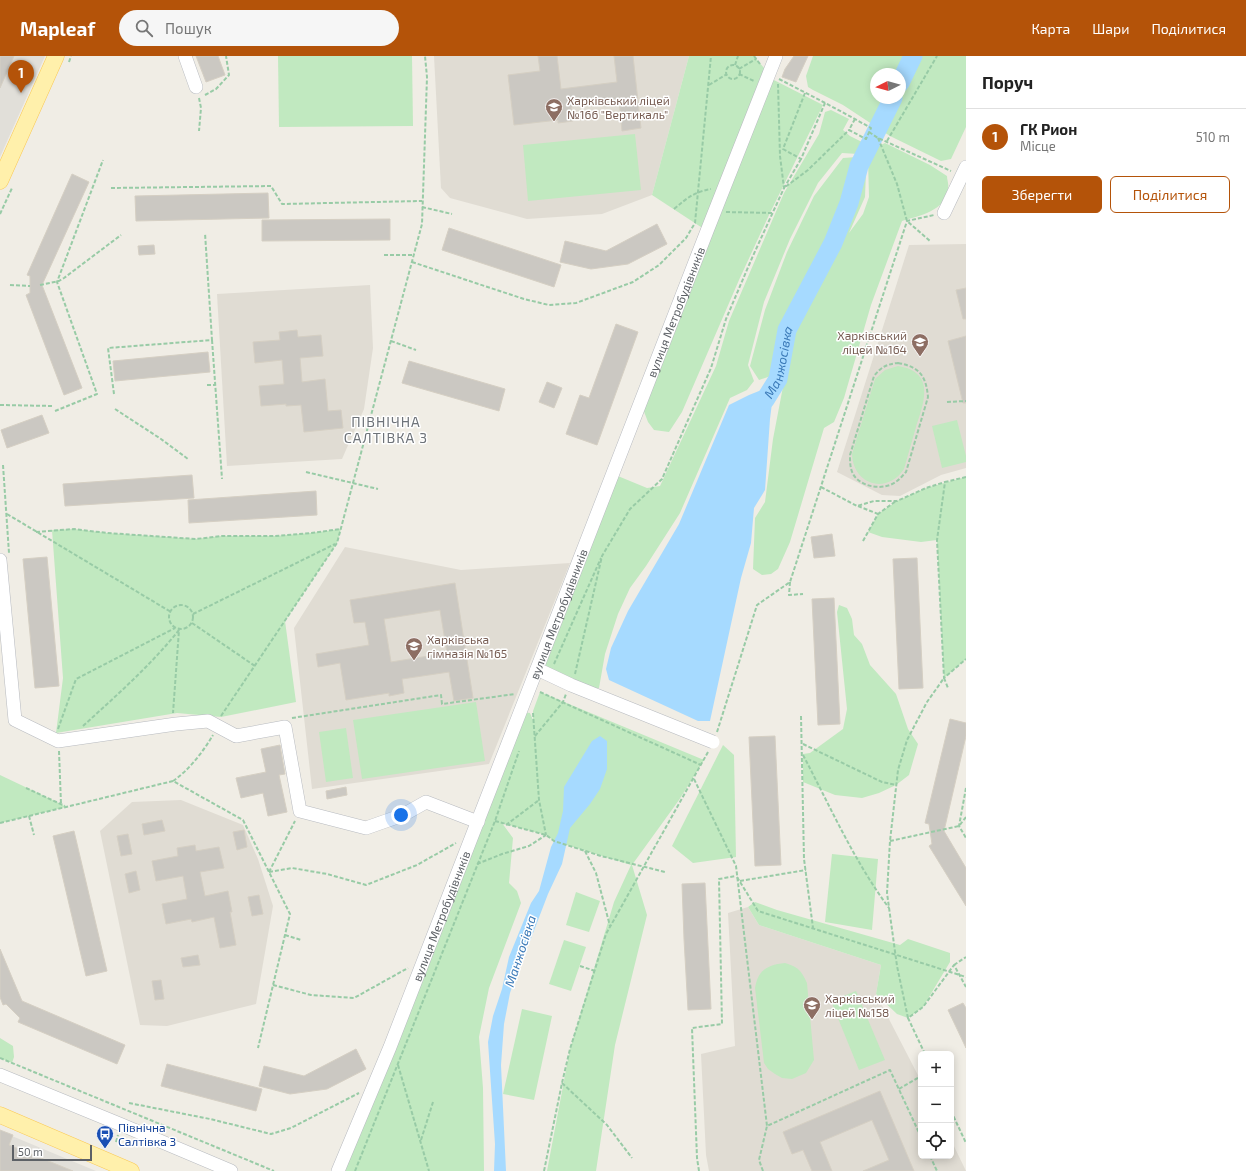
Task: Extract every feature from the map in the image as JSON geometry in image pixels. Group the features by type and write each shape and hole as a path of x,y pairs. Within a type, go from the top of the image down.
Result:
{"main road":[{"path":"0,181 56,56"},
{"path":"0,1115 131,1171"}],"street":[{"path":"185,56 197,93"},
{"name":"вулиця Метробудівників","path":"338,1171 424,959 776,56"},
{"path":"944,213 966,167"},
{"path":"5,557 16,720 58,742 176,724 208,721 236,736 285,727 300,811 366,828 403,815 426,802 475,828"},
{"path":"537,669 571,685 713,742"},
{"path":"0,1076 231,1171"}],"path":[{"path":"199,131 201,108 197,93 216,89 229,75 226,56"},
{"path":"0,823 173,781 183,774 201,753 212,737 221,717 337,543 422,224 427,77 425,56"},
{"path":"412,262 524,299 549,305 576,303 632,282 659,265 686,238 695,223 711,56"},
{"path":"735,65 738,56"},
{"path":"887,141 937,56"},
{"path":"739,69 756,59"},
{"path":"727,74 726,71 728,67 735,65"},
{"path":"735,65 739,69 739,74"},
{"path":"709,85 727,74"},
{"path":"727,74 732,78 739,74"},
{"path":"739,74 764,85"},
{"path":"778,79 780,156 784,188"},
{"path":"800,159 783,149 805,93"},
{"path":"808,95 872,128 866,139 849,130"},
{"path":"537,698 549,675 602,556 630,509 662,479 711,368 726,319 752,258 784,188 800,159 826,103"},
{"path":"784,188 808,170 849,130 855,119"},
{"path":"869,132 952,171"},
{"path":"877,137 897,184 908,221 930,241"},
{"path":"55,411 97,394 57,282 103,160"},
{"path":"111,188 271,186 282,204 422,201"},
{"path":"674,209 698,191 725,186"},
{"path":"422,207 452,214"},
{"path":"715,212 773,212"},
{"path":"908,221 944,213"},
{"path":"803,594 789,595 790,582 908,221"},
{"path":"205,233 222,479"},
{"path":"40,285 57,282 64,278 121,235"},
{"path":"384,255 414,255"},
{"path":"10,285 30,286"},
{"path":"114,394 108,348 212,340"},
{"path":"391,341 416,350"},
{"path":"898,363 910,365 918,370 924,377 927,387 928,397 906,472 890,486 879,488 861,481 853,475 850,464 850,456 874,376 879,369 888,364 898,363"},
{"path":"207,385 215,385"},
{"path":"947,402 966,401"},
{"path":"0,405 53,406"},
{"path":"115,409 161,439 188,459"},
{"path":"3,465 6,514 5,557"},
{"path":"306,472 378,489"},
{"path":"863,541 878,514 897,501 926,488 966,477"},
{"path":"945,482 937,540 944,678 948,688"},
{"path":"821,487 857,506 878,514"},
{"path":"857,506 874,501 897,501"},
{"path":"6,514 171,612"},
{"path":"36,532 74,529 107,533 196,539 222,536 275,536 340,529"},
{"path":"193,614 337,543"},
{"path":"535,736 563,702 575,676 602,556"},
{"path":"544,1171 570,1049 606,934 713,742 721,722 757,605 790,582"},
{"path":"87,728 79,729 127,686 179,630 190,626 192,623 193,614 187,607 182,605 176,606 171,612 169,620 171,625 179,630"},
{"path":"192,623 255,666"},
{"path":"61,804 58,742 56,733 76,679 175,628"},
{"path":"177,713 173,714 179,630"},
{"path":"924,1051 908,1018 896,954 887,893 890,841 896,785 898,770 907,740 927,702 944,678 966,659"},
{"path":"540,692 701,765"},
{"path":"292,718 441,695 442,704 518,693"},
{"path":"530,718 533,711 539,800 546,835"},
{"path":"802,716 804,859 813,928"},
{"path":"803,744 882,782 896,785"},
{"path":"354,1171 495,821 520,748"},
{"path":"803,754 860,864 889,909"},
{"path":"694,778 736,866 767,1126 759,1160 764,1171"},
{"path":"173,781 243,820 290,914 258,1048"},
{"path":"26,788 66,807"},
{"path":"966,788 959,826 966,838"},
{"path":"506,825 539,800"},
{"path":"269,872 300,811"},
{"path":"29,816 34,835"},
{"path":"890,841 959,826 966,816"},
{"path":"495,821 546,835 554,841 585,851 665,872"},
{"path":"269,872 292,868 327,874 366,885 417,865 475,828"},
{"path":"477,864 502,854 529,846 546,835"},
{"path":"585,851 596,873 610,927"},
{"path":"739,881 806,870"},
{"path":"736,876 758,911 966,977"},
{"path":"699,1171 697,1158 692,1028 722,1024 719,879 736,876"},
{"path":"285,935 301,940"},
{"path":"908,1018 923,1006 954,965 966,957"},
{"path":"273,985 311,995 354,998 424,959"},
{"path":"954,965 966,987"},
{"path":"580,966 595,971"},
{"path":"0,1058 274,1171"},
{"path":"398,1064 429,1171"},
{"path":"767,1126 890,1070 918,1130"},
{"path":"129,1103 210,1118 271,1134 291,1128 392,1077"},
{"path":"899,1089 918,1078"},
{"path":"562,1083 607,1125 632,1158"},
{"path":"420,1142 434,1102"},
{"path":"954,1117 966,1143"},
{"path":"931,1159 937,1171"}],"shaded area":[{"path":"0,56 45,56 0,157"},
{"name":"Харківський ліцей №166 \"Вертикаль\"","path":"434,56 689,56 652,195 602,214 527,219 450,198 441,188"},
{"name":"Харківський ліцей №164","path":"966,244 966,468 941,475 900,496 882,495 837,472 909,245"},
{"path":"370,285 373,348 364,409 342,459 227,466 217,294"},
{"name":"Харківська гімназія №165","path":"345,547 461,570 570,563 489,764 312,789 294,628"},
{"path":"181,800 243,825 258,859 273,906 256,1004 167,1026 140,1025 100,831 132,802"},
{"name":"Харківський ліцей №158","path":"748,907 759,925 881,965 876,994 918,1075 918,1159 954,1159 954,1146 966,1171 709,1171 706,1155 701,1054 735,1046 728,913"},
{"path":"0,1131 96,1171 0,1171"}],"green space":[{"path":"278,56 412,56 413,126 279,127"},
{"path":"689,56 754,56 769,74 707,231 652,195"},
{"path":"813,56 966,56 966,127 951,159 941,161 890,136 843,105 808,87 806,76"},
{"path":"770,78 823,105 739,280 682,412 669,432 654,430 648,422 643,409"},
{"path":"831,110 849,119 843,130 850,136 864,143 858,154 842,153 818,183 790,239 764,302 748,365 754,381 747,390 730,398 680,513 630,588 618,614 605,654 599,688 591,688 539,663 613,474 647,488 660,486 716,366 729,321 784,193 819,134 825,112"},
{"path":"635,134 641,190 528,201 523,145"},
{"path":"885,143 930,165 947,176 948,186 946,196 943,202 931,211 902,221 871,305 844,398 834,422 824,428 790,542 778,569 771,574 762,575 753,569 755,518 765,502 773,439 786,371 759,380 750,366 765,310 787,252 814,196 843,158 857,157 866,171 865,197 849,233 863,214 869,197 868,159 872,149"},
{"path":"898,366 910,369 918,375 923,382 924,399 922,408 904,469 897,477 889,482 880,484 872,483 864,479 858,473 854,465 852,454 875,379 885,370"},
{"path":"957,420 966,456 966,462 942,468 932,426"},
{"path":"966,477 966,659 944,678 937,540 921,542 882,537 868,532 878,514 897,501 926,488"},
{"path":"74,529 107,533 196,539 222,536 275,536 341,529 337,543 285,621 296,702 221,717 177,713 56,733 63,678 52,530"},
{"path":"839,605 847,608 852,619 854,635 862,644 870,665 896,694 908,729 918,744 909,775 896,785 879,793 862,798 835,795 803,782 803,754 810,753 843,729 847,709 837,612"},
{"path":"540,692 704,760 679,800 632,865 647,915 615,1045 596,1171 547,1171 570,1049 614,902 631,865 554,841 546,835 502,823 513,838 509,883 517,891 521,903 489,988 479,1037 483,1088 484,1171 338,1171 521,712 530,713 533,720 533,711"},
{"path":"476,702 485,761 362,779 353,720"},
{"path":"346,728 353,778 326,782 319,732"},
{"path":"723,745 734,755 736,857 693,863 672,846"},
{"path":"0,775 61,804 66,807 0,823"},
{"path":"832,854 878,859 872,930 825,922"},
{"path":"576,892 600,901 589,932 566,925"},
{"path":"755,902 777,910 900,945 908,939 950,953 950,962 923,1007 908,1018 897,1014 876,994 881,965 759,925 748,907"},
{"path":"564,940 586,947 571,991 549,984"},
{"path":"785,963 799,970 807,983 814,1060 806,1073 792,1079 782,1078 775,1074 768,1069 764,1063 755,988 758,977 764,970 773,965"},
{"path":"856,991 885,1060 859,1070 831,1001"},
{"path":"522,1009 552,1016 534,1100 503,1094"},
{"path":"0,1038 13,1046 14,1057 12,1063 0,1058"}],"water":[{"path":"778,379 773,395 770,419 765,490 754,508 751,543 741,578 710,721 698,721 609,680 606,669 611,648 628,611 679,524 729,405 764,389"},
{"path":"600,736 607,741 607,769 600,789 590,804 570,828 562,864 520,963 510,993 504,1024 501,1065 506,1171 494,1171 495,1144 488,1042 493,1016 502,989 509,957 531,903 539,891 551,847 558,833 563,811 564,787 592,741"}],"building":[{"path":"0,56 14,56 0,88"},
{"path":"196,56 218,56 225,75 206,82"},
{"path":"538,56 557,56 561,89 617,82 614,56 633,56 641,128 622,131 619,101 571,107 573,121 558,123 558,120 514,125 508,75 540,71"},
{"path":"794,56 808,56 796,82 782,77 785,69"},
{"path":"72,174 89,182 42,285 82,388 64,395 26,295 30,293 30,276 27,275"},
{"path":"268,193 269,218 136,221 135,196"},
{"path":"390,219 390,240 262,241 262,220"},
{"path":"657,224 667,244 628,264 591,269 560,262 565,241 606,251"},
{"path":"449,228 561,265 554,287 442,250"},
{"path":"154,245 155,254 139,255 138,246"},
{"path":"966,288 966,319 963,319 956,290"},
{"path":"616,324 638,332 597,445 566,434 580,395 589,398"},
{"path":"297,330 298,337 321,335 323,356 300,358 302,382 325,379 328,411 341,410 343,428 304,432 301,405 286,406 286,404 261,406 259,386 284,384 282,360 255,363 253,342 280,340 279,332"},
{"path":"966,336 966,403 963,403 948,341"},
{"path":"208,352 210,372 115,381 113,361"},
{"path":"409,361 505,389 499,411 402,383"},
{"path":"547,382 562,388 554,408 539,402"},
{"path":"42,415 49,433 7,448 1,430"},
{"path":"192,475 194,498 65,506 63,484"},
{"path":"316,491 317,515 189,523 188,500"},
{"path":"832,534 835,556 814,558 811,537"},
{"path":"47,557 59,686 35,688 23,559"},
{"path":"917,558 923,688 899,689 893,559"},
{"path":"455,583 473,698 454,701 449,672 402,679 404,693 389,696 389,693 346,700 340,663 318,667 316,654 369,645 365,622 354,623 350,600","holes":["440,610 447,653 391,662 384,619"]},
{"path":"834,598 840,724 818,725 812,599"},
{"path":"950,719 966,723 966,736 944,831 966,868 966,906 929,846 932,844 929,824 925,823"},
{"path":"775,736 781,865 755,866 749,737"},
{"path":"280,745 285,774 279,775 287,812 268,816 263,793 241,798 236,778 266,772 261,749"},
{"path":"346,787 347,795 327,799 326,791"},
{"path":"162,820 165,831 144,835 142,824"},
{"path":"244,830 247,847 237,850 233,832"},
{"path":"74,831 107,971 86,976 53,836"},
{"path":"128,834 132,854 121,856 117,836"},
{"path":"195,845 196,851 219,847 224,868 200,872 205,896 228,891 236,945 220,948 214,917 192,922 191,919 166,924 162,904 187,899 183,876 156,881 152,861 178,856 177,848"},
{"path":"136,871 140,890 129,893 125,874"},
{"path":"705,883 711,1009 688,1010 682,884"},
{"path":"259,895 263,914 252,916 248,897"},
{"path":"0,949 22,1001 125,1045 117,1064 18,1022 20,1018 6,1004 3,1005 0,997"},
{"path":"198,955 200,965 183,967 181,958"},
{"path":"161,980 164,999 155,1000 152,981"},
{"path":"963,1003 966,1008 966,1048 948,1010"},
{"path":"356,1049 366,1069 327,1089 290,1094 259,1086 264,1066 304,1076"},
{"path":"167,1064 262,1089 256,1111 161,1086"},
{"path":"880,1091 914,1171 863,1171 889,1160 872,1120 820,1142 832,1171 812,1171 803,1150 792,1154 783,1132"},
{"path":"0,1130 13,1135 9,1145 73,1171 0,1171"}],"waterway":[{"name":"Манжосівка","path":"906,71 913,56"},
{"name":"Манжосівка","path":"765,400 778,379 787,330 833,243 849,203 859,166 890,104"}],"place":[{"name":"ГК Рион","path":"21,93"},
{"name":"Харківський ліцей №166 \"Вертикаль\"","path":"554,122"},
{"name":"Харківський ліцей №164","path":"920,357"},
{"name":"Харківська гімназія №165","path":"414,661"},
{"name":"Харківський ліцей №158","path":"812,1020"},
{"name":"Північна Салтівка 3","path":"105,1149"}],"district":[{"name":"ПІВНІЧНА САЛТІВКА 3","path":"386,430"}]}
